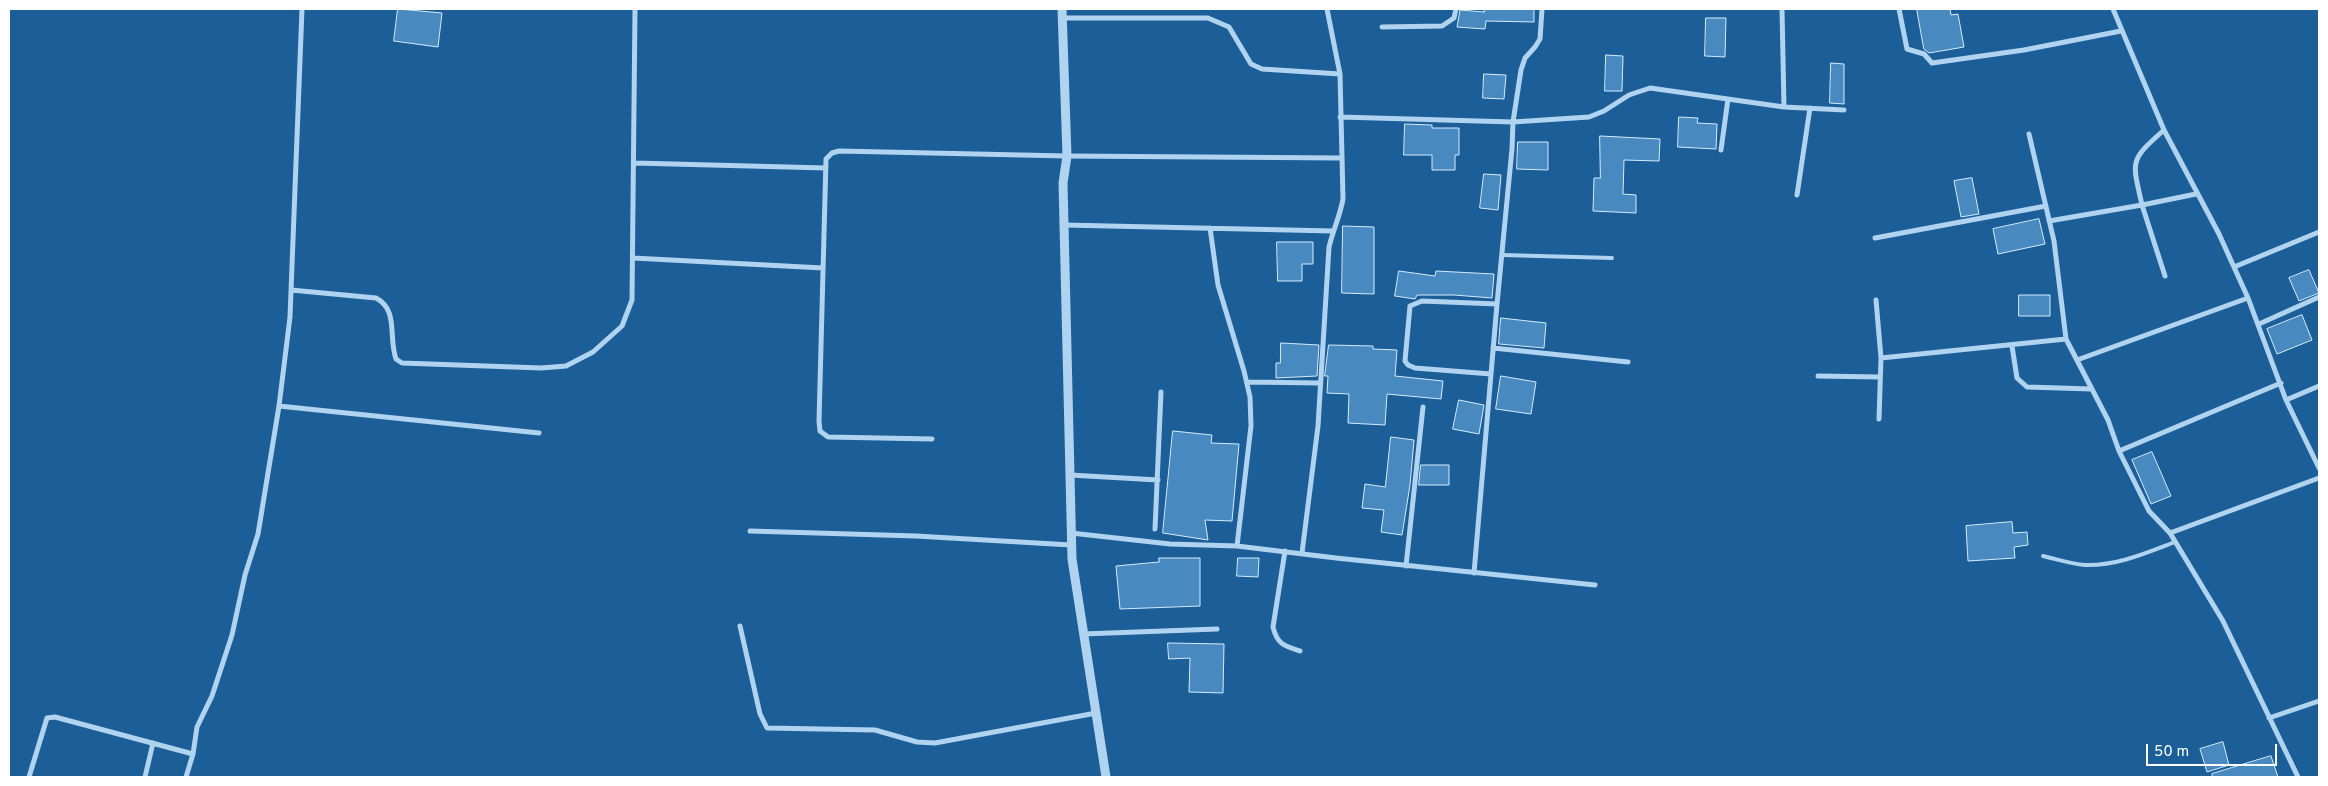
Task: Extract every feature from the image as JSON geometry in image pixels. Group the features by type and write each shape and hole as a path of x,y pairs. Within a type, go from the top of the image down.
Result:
{"street":[{"path":"186,777 193,754 197,727 212,696 232,635 244,575 258,534 279,406 290,317 302,9"},
{"path":"291,290 376,298 385,302 390,310 393,352 396,359 402,362 541,368 566,366 593,352 622,326 632,300 635,9"},
{"path":"1302,553 1318,426 1329,247 1332,231 1340,216 1343,199 1340,74 1327,9"},
{"path":"1382,27 1442,26 1454,18 1456,9"},
{"path":"1474,573 1513,122 1521,70 1525,58 1540,39 1542,9"},
{"path":"1782,9 1784,107"},
{"path":"1899,9 1907,49 1924,54 1932,62 2024,50 2121,31"},
{"path":"2113,9 2164,130 2234,266 2259,324 2286,400 2319,468"},
{"path":"1106,777 1071,545 1063,183 1067,156 1062,13 1208,18 1229,27 1251,64 1262,69 1340,74"},
{"path":"1340,117 1513,122 1589,117 1629,94 1650,88 1784,107 1844,110"},
{"path":"1721,150 1728,99"},
{"path":"1797,195 1810,108"},
{"path":"2164,130 2138,154 2134,170 2142,204 2165,276"},
{"path":"2029,134 2054,241 2066,338 2108,420 2119,451 2149,511 2170,533 2223,621 2298,777"},
{"path":"932,439 828,436 820,431 818,421 826,160 832,153 839,151 1067,156 1341,158"},
{"path":"634,164 826,168"},
{"path":"2049,221 2196,194"},
{"path":"1875,238 2046,206"},
{"path":"1064,225 1332,231"},
{"path":"1210,228 1218,285 1250,397 1251,426 1237,546"},
{"path":"2234,266 2319,232"},
{"path":"633,258 823,268"},
{"path":"2259,324 2319,297"},
{"path":"2077,360 2248,298"},
{"path":"1491,374 1415,368 1404,361 1410,306 1416,302 1422,300 1497,304"},
{"path":"1876,300 1881,358 1879,419"},
{"path":"1881,358 2012,346 2066,338"},
{"path":"2012,346 2017,378 2027,387 2092,389"},
{"path":"1493,348 1628,362"},
{"path":"1818,376 1880,377"},
{"path":"1247,382 1320,383"},
{"path":"2119,451 2281,383"},
{"path":"2286,400 2319,386"},
{"path":"1155,529 1161,392"},
{"path":"279,406 539,433"},
{"path":"1406,566 1423,407"},
{"path":"1070,474 1158,480"},
{"path":"2170,533 2319,478"},
{"path":"750,531 916,536 1071,545"},
{"path":"1071,533 1170,544 1237,546 1406,566 1595,585"},
{"path":"1285,551 1273,627 1275,636 1281,645 1300,651"},
{"path":"740,626 760,714 767,728 875,730 917,742 935,743 1096,713"},
{"path":"1083,634 1217,629"},
{"path":"2269,718 2319,702"},
{"path":"29,777 47,718 54,717 193,754"},
{"path":"145,777 153,743"}],"lane":[{"path":"1502,255 1612,258"},
{"path":"2043,556 2082,565 2098,565 2136,557 2175,542"}],"building":[{"path":"398,9 442,13 438,47 394,41"},
{"path":"1484,9 1534,9 1534,22 1486,21 1485,29 1457,27 1460,10 1484,12"},
{"path":"1917,9 1950,9 1951,15 1958,14 1964,47 1929,53 1924,49"},
{"path":"1706,18 1726,18 1725,57 1705,56"},
{"path":"1606,55 1623,56 1622,91 1605,91"},
{"path":"1831,63 1844,64 1844,104 1830,103"},
{"path":"1484,74 1506,75 1504,99 1483,98"},
{"path":"1679,117 1698,118 1697,123 1717,124 1716,149 1678,147"},
{"path":"1405,124 1432,125 1432,128 1459,128 1459,155 1455,155 1455,170 1432,170 1432,155 1404,155"},
{"path":"1600,136 1660,139 1659,161 1624,160 1623,194 1636,195 1636,213 1593,211 1594,178 1600,178"},
{"path":"1518,142 1548,142 1548,170 1517,169"},
{"path":"1484,174 1501,175 1498,210 1480,208"},
{"path":"1972,178 1979,214 1961,217 1954,181"},
{"path":"2039,219 2045,244 1998,254 1993,229"},
{"path":"1343,226 1374,227 1374,294 1342,293"},
{"path":"1277,242 1313,242 1313,264 1302,264 1302,281 1278,281"},
{"path":"2309,270 2319,293 2299,301 2289,278"},
{"path":"1399,271 1435,276 1436,271 1494,274 1492,298 1417,295 1415,299 1395,296"},
{"path":"2019,295 2050,295 2050,316 2019,316"},
{"path":"2302,315 2312,340 2277,354 2267,329"},
{"path":"1501,318 1546,323 1544,348 1499,344"},
{"path":"1281,343 1319,345 1317,376 1276,378 1276,363 1280,363"},
{"path":"1329,345 1373,346 1373,349 1397,350 1395,376 1443,381 1441,399 1387,394 1385,425 1348,423 1349,394 1327,393 1328,376 1325,376"},
{"path":"1501,376 1536,382 1531,414 1496,409"},
{"path":"1459,400 1484,405 1479,434 1453,429"},
{"path":"1173,431 1212,435 1211,443 1239,444 1232,521 1205,520 1208,540 1163,533"},
{"path":"1391,437 1414,440 1410,485 1402,535 1381,532 1384,510 1362,508 1365,484 1385,487"},
{"path":"2152,452 2171,496 2151,504 2132,460"},
{"path":"1421,465 1449,465 1449,485 1419,485"},
{"path":"2012,522 2013,533 2027,532 2028,545 2014,547 2015,558 1968,561 1966,526"},
{"path":"1159,558 1200,558 1200,606 1120,609 1116,566 1159,562"},
{"path":"1238,558 1259,558 1258,577 1237,576"},
{"path":"1168,643 1224,644 1223,693 1189,692 1190,658 1169,659"},
{"path":"2223,742 2229,765 2207,772 2200,749"},
{"path":"2271,756 2278,777 2212,777 2212,774"}]}
